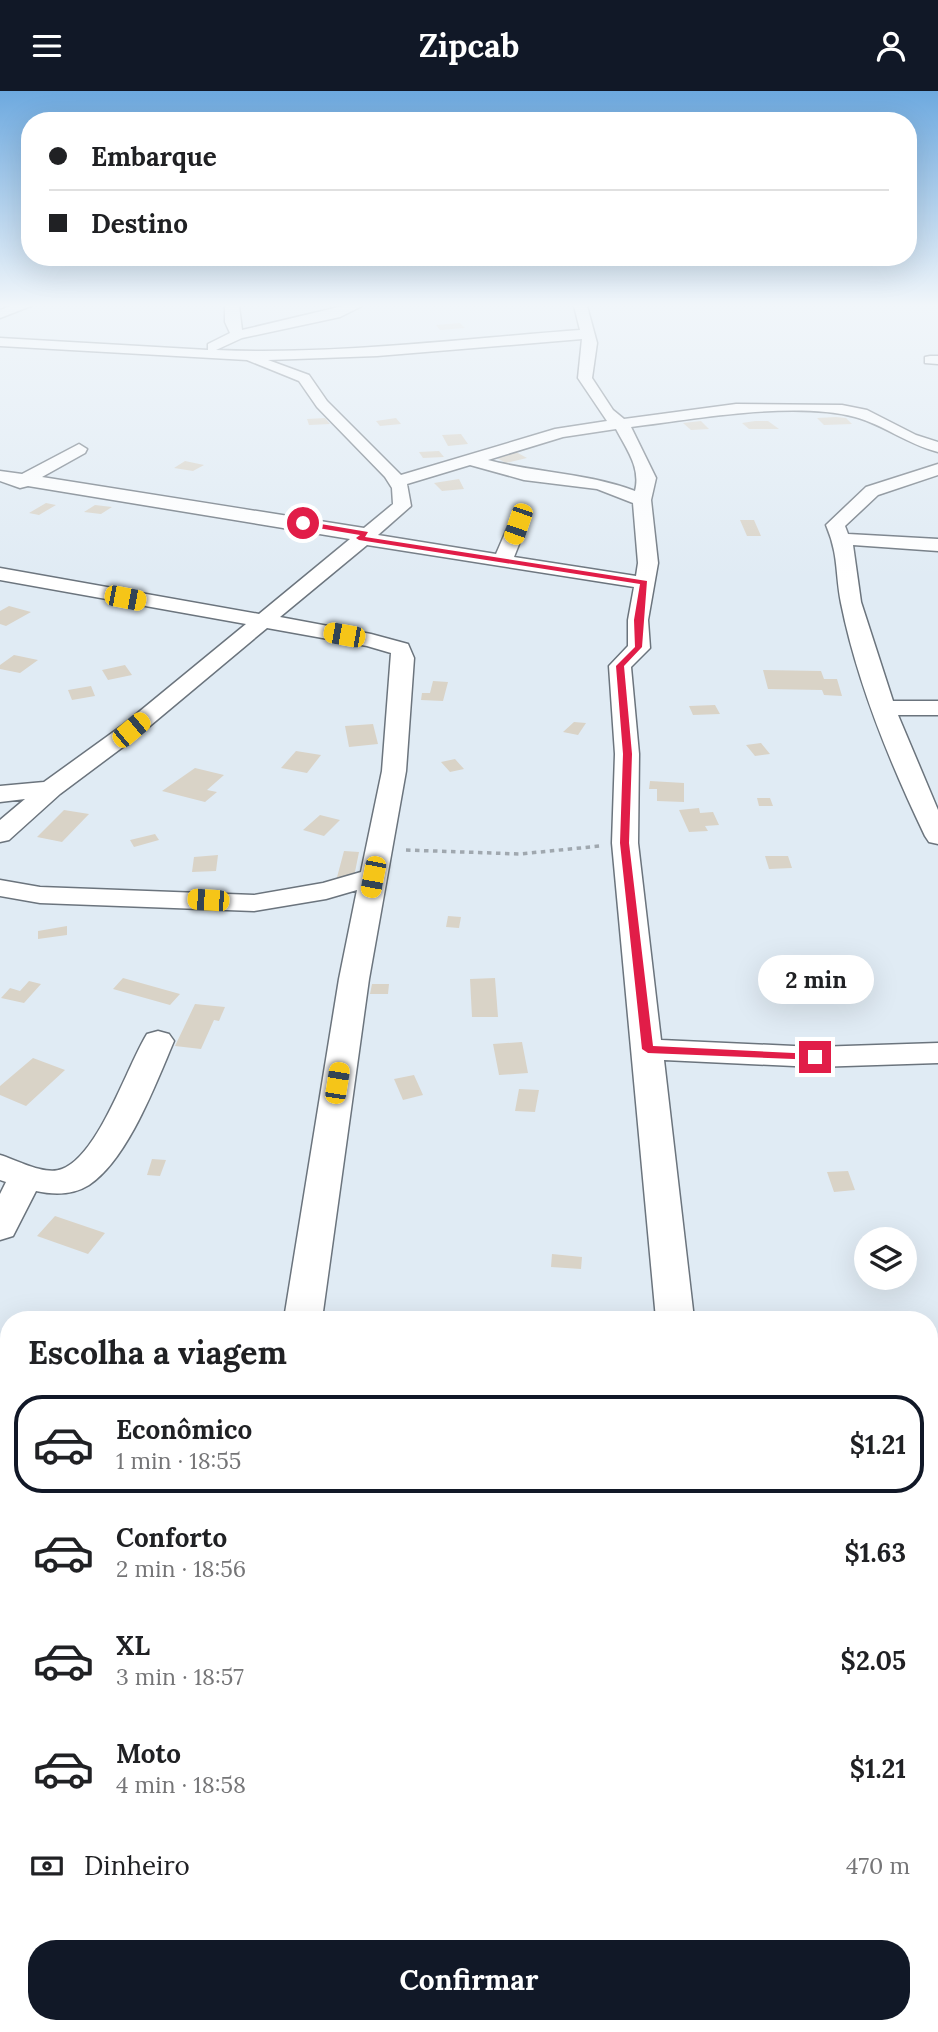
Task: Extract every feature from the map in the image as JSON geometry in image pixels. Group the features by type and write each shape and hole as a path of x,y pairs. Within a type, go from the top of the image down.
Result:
{"street":[{"path":"0,834 51,789 131,730 402,506 403,497 397,482 362,441 317,397"},
{"path":"597,397 607,413 621,424 644,466 647,478 642,500 648,563 638,620 639,647 620,666 627,754 625,843 674,1311"},
{"path":"397,482 465,459 561,432 746,408 842,410 861,413 910,438 938,447"},
{"path":"0,494 79,449"},
{"path":"465,459 524,475 600,484 642,500"},
{"path":"938,469 864,495 835,526 849,566 851,601 885,708 914,787 938,836"},
{"path":"0,476 644,583"},
{"path":"503,561 518,524"},
{"path":"840,540 938,545"},
{"path":"0,574 371,640 400,649 403,658 394,771 337,1083 322,1206 304,1311"},
{"path":"885,708 938,708"},
{"path":"0,794 51,789"},
{"path":"0,888 40,895 254,903 326,891 373,877"},
{"path":"326,891 368,905"},
{"path":"0,1227 14,1171 57,1181 74,1179 90,1165 133,1098 158,1041"},
{"path":"648,1049 815,1057 938,1053"}],"path":[{"path":"380,849 520,854 625,843"}],"building":[{"path":"325,418 330,424 309,425 307,419"},
{"path":"396,418 401,424 380,426 376,421"},
{"path":"817,418 846,418 852,424 824,425"},
{"path":"701,421 709,429 691,430 683,423"},
{"path":"768,421 779,429 749,429 742,423"},
{"path":"461,434 468,444 448,446 442,435"},
{"path":"439,451 444,457 423,458 419,452"},
{"path":"516,452 527,458 506,463 495,457"},
{"path":"185,461 204,465 193,471 174,468"},
{"path":"459,479 464,489 442,491 434,483"},
{"path":"46,503 56,505 39,515 29,513"},
{"path":"95,505 112,507 101,514 84,512"},
{"path":"740,520 754,520 761,536 747,536"},
{"path":"9,606 31,612 6,626 0,624 0,611"},
{"path":"14,655 38,660 20,673 0,669 0,665"},
{"path":"125,665 132,675 108,680 102,670"},
{"path":"763,670 821,671 824,679 837,679 842,696 824,695 822,690 768,689"},
{"path":"433,681 448,682 443,701 421,700 422,693 430,693"},
{"path":"91,686 95,696 72,700 68,690"},
{"path":"715,705 720,714 693,715 689,706"},
{"path":"574,722 586,723 578,735 563,732"},
{"path":"373,724 378,744 349,747 345,726"},
{"path":"761,743 770,754 755,756 746,745"},
{"path":"296,751 321,755 307,773 281,768"},
{"path":"455,759 464,769 450,772 441,762"},
{"path":"195,768 224,775 207,790 217,792 205,802 162,791"},
{"path":"650,781 684,783 684,802 657,801 657,789 649,789"},
{"path":"757,798 770,798 773,806 759,806"},
{"path":"699,808 700,813 713,812 719,825 705,826 708,831 689,832 679,810"},
{"path":"64,810 89,814 62,842 37,837"},
{"path":"320,815 340,820 324,836 303,830"},
{"path":"155,834 159,840 134,847 130,840"},
{"path":"344,851 359,852 353,882 336,881"},
{"path":"218,855 216,871 192,872 194,857"},
{"path":"765,856 788,856 792,868 769,869"},
{"path":"448,916 461,917 459,928 446,927"},
{"path":"67,926 67,935 38,939 38,931"},
{"path":"123,978 180,994 170,1005 113,989"},
{"path":"495,978 498,1017 472,1017 470,979"},
{"path":"29,981 41,984 24,1003 1,998 10,988 20,991"},
{"path":"372,984 389,984 388,994 370,994"},
{"path":"195,1004 225,1007 219,1021 214,1020 201,1049 175,1046"},
{"path":"522,1042 528,1073 499,1075 493,1044"},
{"path":"33,1058 65,1070 26,1106 0,1095 0,1086"},
{"path":"414,1075 423,1095 403,1100 394,1079"},
{"path":"519,1089 539,1090 535,1112 515,1111"},
{"path":"152,1159 166,1160 160,1176 147,1175"},
{"path":"848,1171 855,1190 834,1192 827,1172"},
{"path":"55,1216 105,1233 88,1254 37,1236"},
{"path":"552,1254 582,1257 581,1269 551,1267"}],"route":[{"path":"303,523 366,534 359,538 644,583 638,620 639,647 624,659 620,666 620,690 627,754 625,843 648,1049 815,1057"}]}
